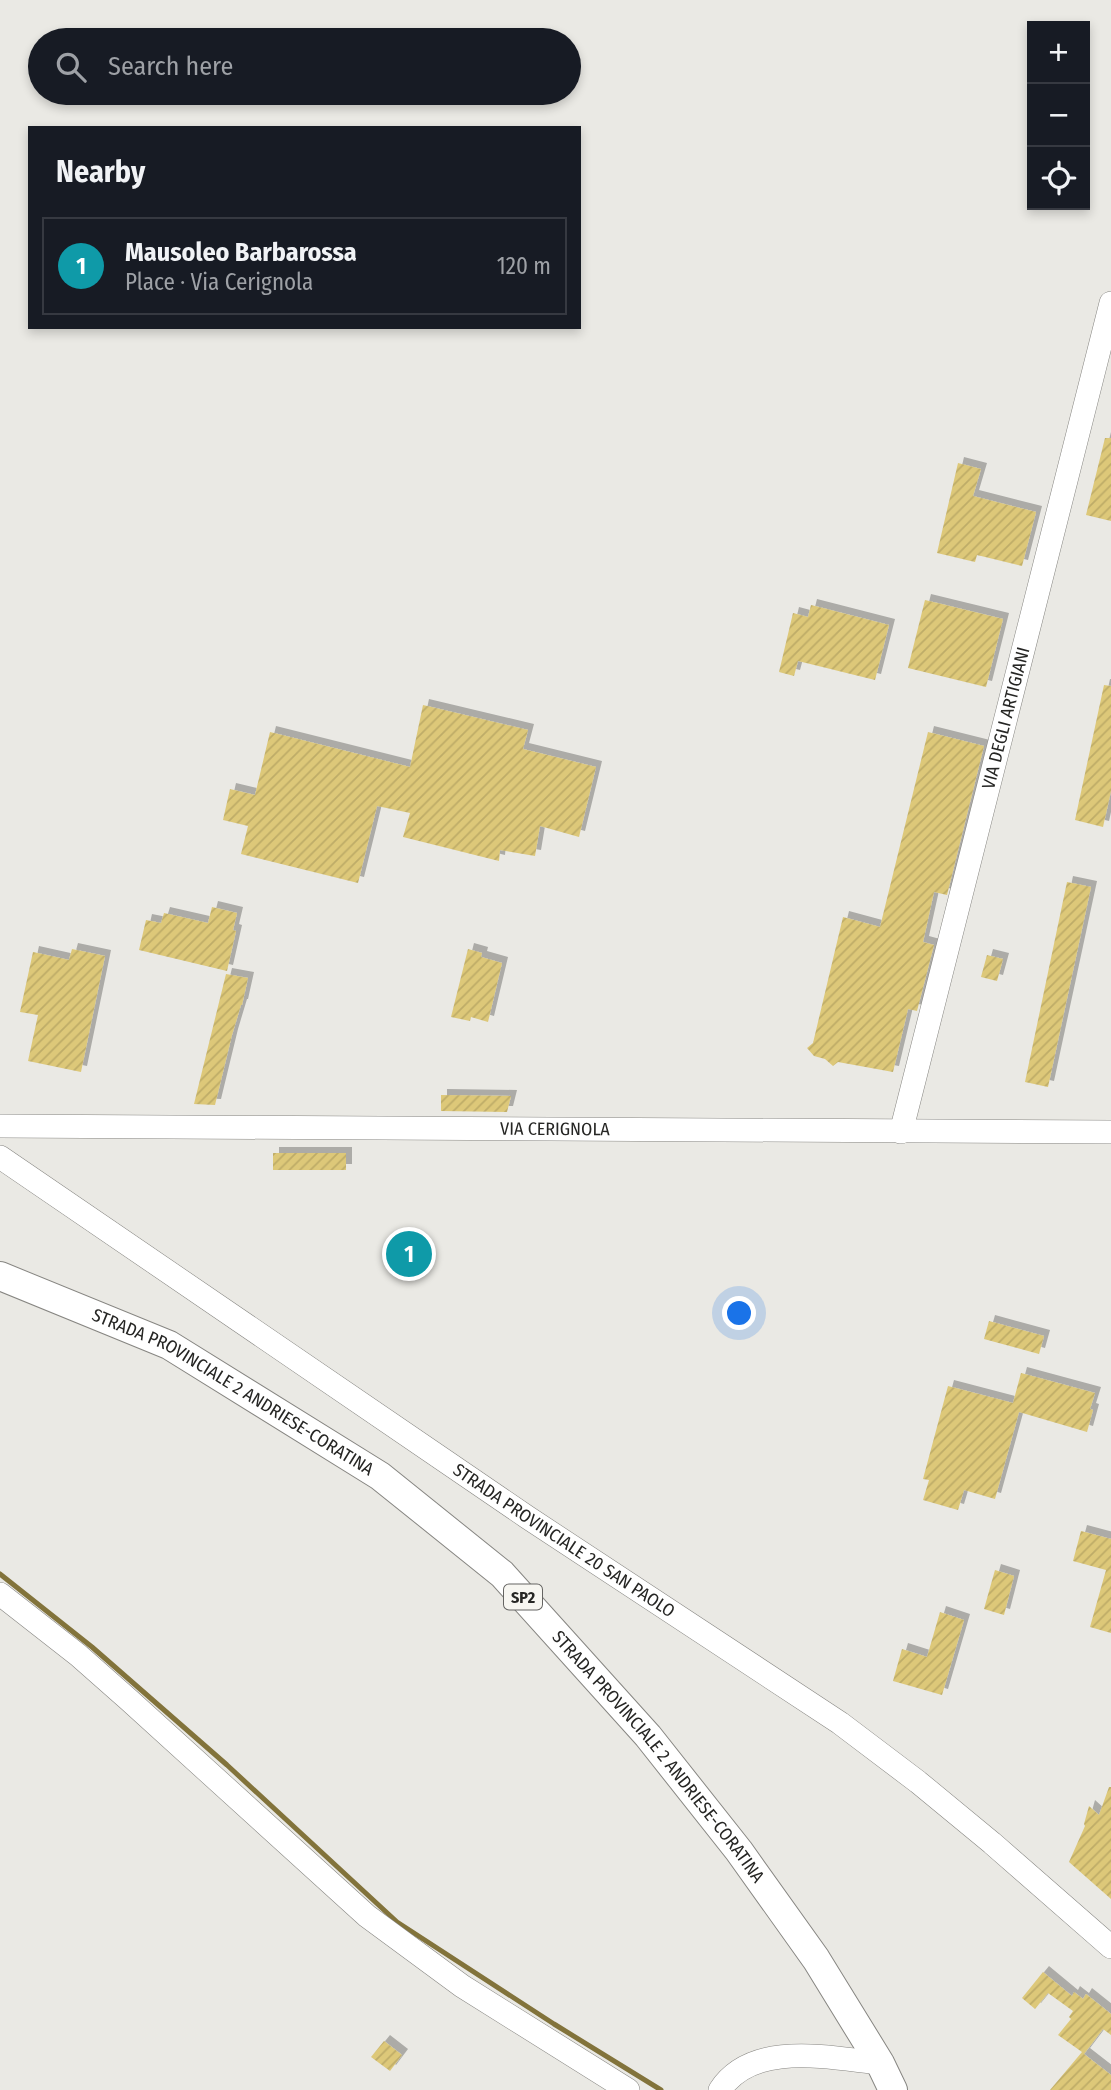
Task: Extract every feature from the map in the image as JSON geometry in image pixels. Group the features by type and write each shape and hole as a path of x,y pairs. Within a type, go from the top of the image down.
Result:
{"main road":[{"name":"STRADA PROVINCIALE 2 ANDRIESE-CORATINA","path":"0,1276 169,1345 380,1476 502,1574 648,1736 738,1850 816,1959 880,2063 893,2090"}],"street":[{"name":"VIA DEGLI ARTIGIANI","path":"901,1132 1111,303"},
{"name":"VIA CERIGNOLA","path":"0,1126 1111,1132"},
{"name":"STRADA PROVINCIALE 20 SAN PAOLO","path":"0,1157 527,1517 840,1723 992,1843 1111,1947"},
{"path":"0,1594 78,1655 367,1916 462,1986 628,2090"},
{"path":"725,2084 749,2064 775,2057 821,2057 880,2063"}],"building":[{"path":"1105,438 1111,438 1111,521 1086,515"},
{"path":"958,463 981,469 973,496 1036,512 1022,566 977,555 975,562 937,553"},
{"path":"925,600 1003,619 986,687 908,668"},
{"path":"811,605 889,625 875,680 798,661 794,676 779,672 793,613 808,617"},
{"path":"1104,685 1111,686 1111,791 1103,827 1075,820"},
{"path":"423,705 528,730 523,749 596,767 579,837 540,826 535,856 500,850 499,861 403,837 410,813 377,806 358,883 241,854 248,826 223,820 230,789 255,795 270,732 410,767"},
{"path":"928,732 984,746 947,895 934,892 923,942 934,945 917,1011 908,1009 893,1072 838,1062 833,1066 825,1059 814,1056 807,1048 813,1043 843,917 880,927"},
{"path":"1067,882 1091,887 1048,1087 1025,1082"},
{"path":"212,907 237,913 227,971 139,950 146,920 161,923 164,913 208,923"},
{"path":"72,949 105,956 81,1072 28,1061 38,1015 20,1012 33,952 69,960"},
{"path":"468,949 482,953 481,957 502,963 488,1022 471,1017 470,1021 451,1017"},
{"path":"987,955 1003,959 997,981 981,977"},
{"path":"226,974 248,978 242,1005 215,1105 194,1104"},
{"path":"441,1095 511,1096 507,1112 441,1111"},
{"path":"273,1153 346,1153 346,1170 273,1170"},
{"path":"392,1249 409,1249 410,1266 393,1266"},
{"path":"989,1321 1044,1336 1039,1354 984,1339"},
{"path":"1021,1373 1095,1393 1087,1432 1019,1412 995,1499 964,1490 958,1510 923,1500 929,1480 923,1479 948,1386 1013,1403"},
{"path":"1081,1531 1111,1539 1111,1633 1090,1627 1106,1570 1073,1561"},
{"path":"995,1570 1014,1576 1004,1615 984,1609"},
{"path":"940,1612 964,1620 942,1695 893,1681 902,1649 927,1657"},
{"path":"1109,1787 1111,1899 1069,1862 1085,1826 1089,1806 1099,1815"},
{"path":"1043,1972 1072,1996 1074,1992 1083,1999 1086,1994 1111,2014 1111,2035 1103,2029 1084,2054 1111,2075 1111,2090 1050,2090 1082,2052 1058,2035 1071,2019 1069,2017 1073,2011 1048,1993 1035,2009 1022,1998"},
{"path":"384,2041 402,2055 390,2071 371,2057"}],"waterway":[{"path":"0,1574 92,1647 227,1765 397,1922 661,2090"}],"place":[{"name":"Mausoleo Barbarossa","path":"409,1254"}]}
